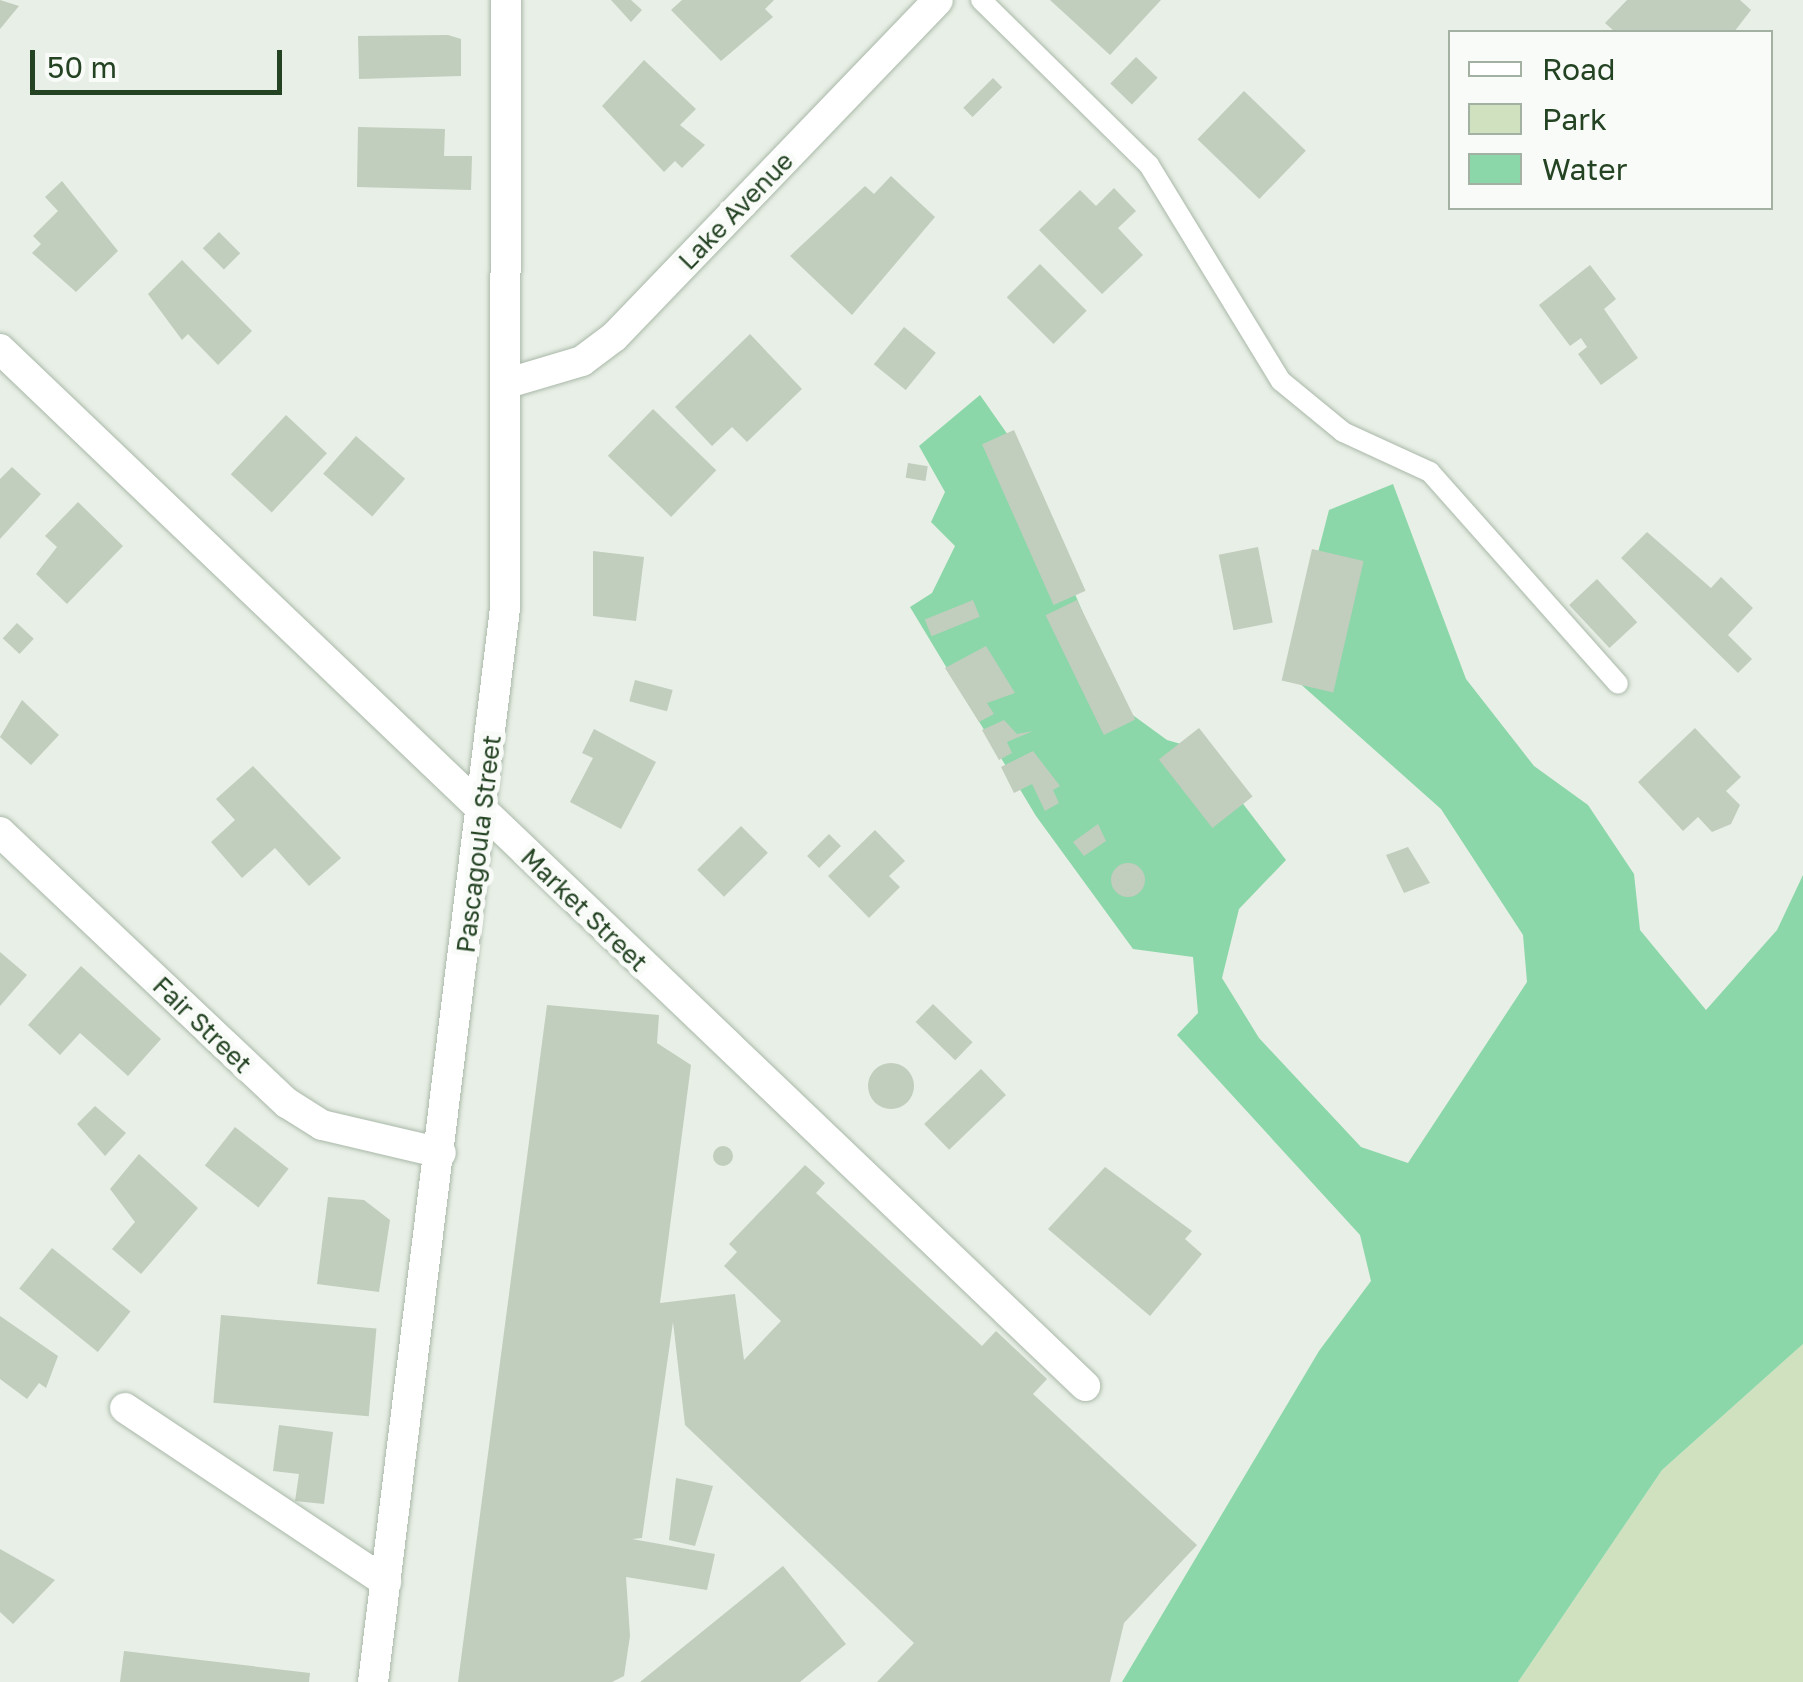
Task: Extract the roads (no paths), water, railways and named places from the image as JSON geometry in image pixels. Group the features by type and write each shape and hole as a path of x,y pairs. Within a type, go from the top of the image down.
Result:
{"street":[{"name":"Pascagoula Street","path":"373,1682 484,812 505,608 506,0"},
{"name":"Lake Avenue","path":"508,383 582,360 614,338 938,0"},
{"name":"Market Street","path":"0,348 1085,1386"},
{"name":"Fair Street","path":"5,847 287,1104 322,1125 441,1153"},
{"path":"126,1408 386,1582"}],"lane":[{"path":"980,0 1150,165 1281,381 1344,432 1393,449 1441,482 1618,684"}],"water":[{"path":"980,395 1008,435 1123,708 1167,740 1202,750 1286,860 1239,909 1222,978 1259,1038 1361,1147 1408,1163 1527,982 1523,935 1441,809 1287,672 1329,510 1393,484 1466,679 1534,766 1588,805 1634,874 1640,930 1706,1010 1777,930 1803,875 1803,1344 1662,1470 1518,1682 1122,1682 1319,1351 1371,1281 1360,1235 1177,1035 1198,1013 1193,957 1133,949 1036,816 910,607 932,593 955,546 931,522 945,492 919,446"}]}
